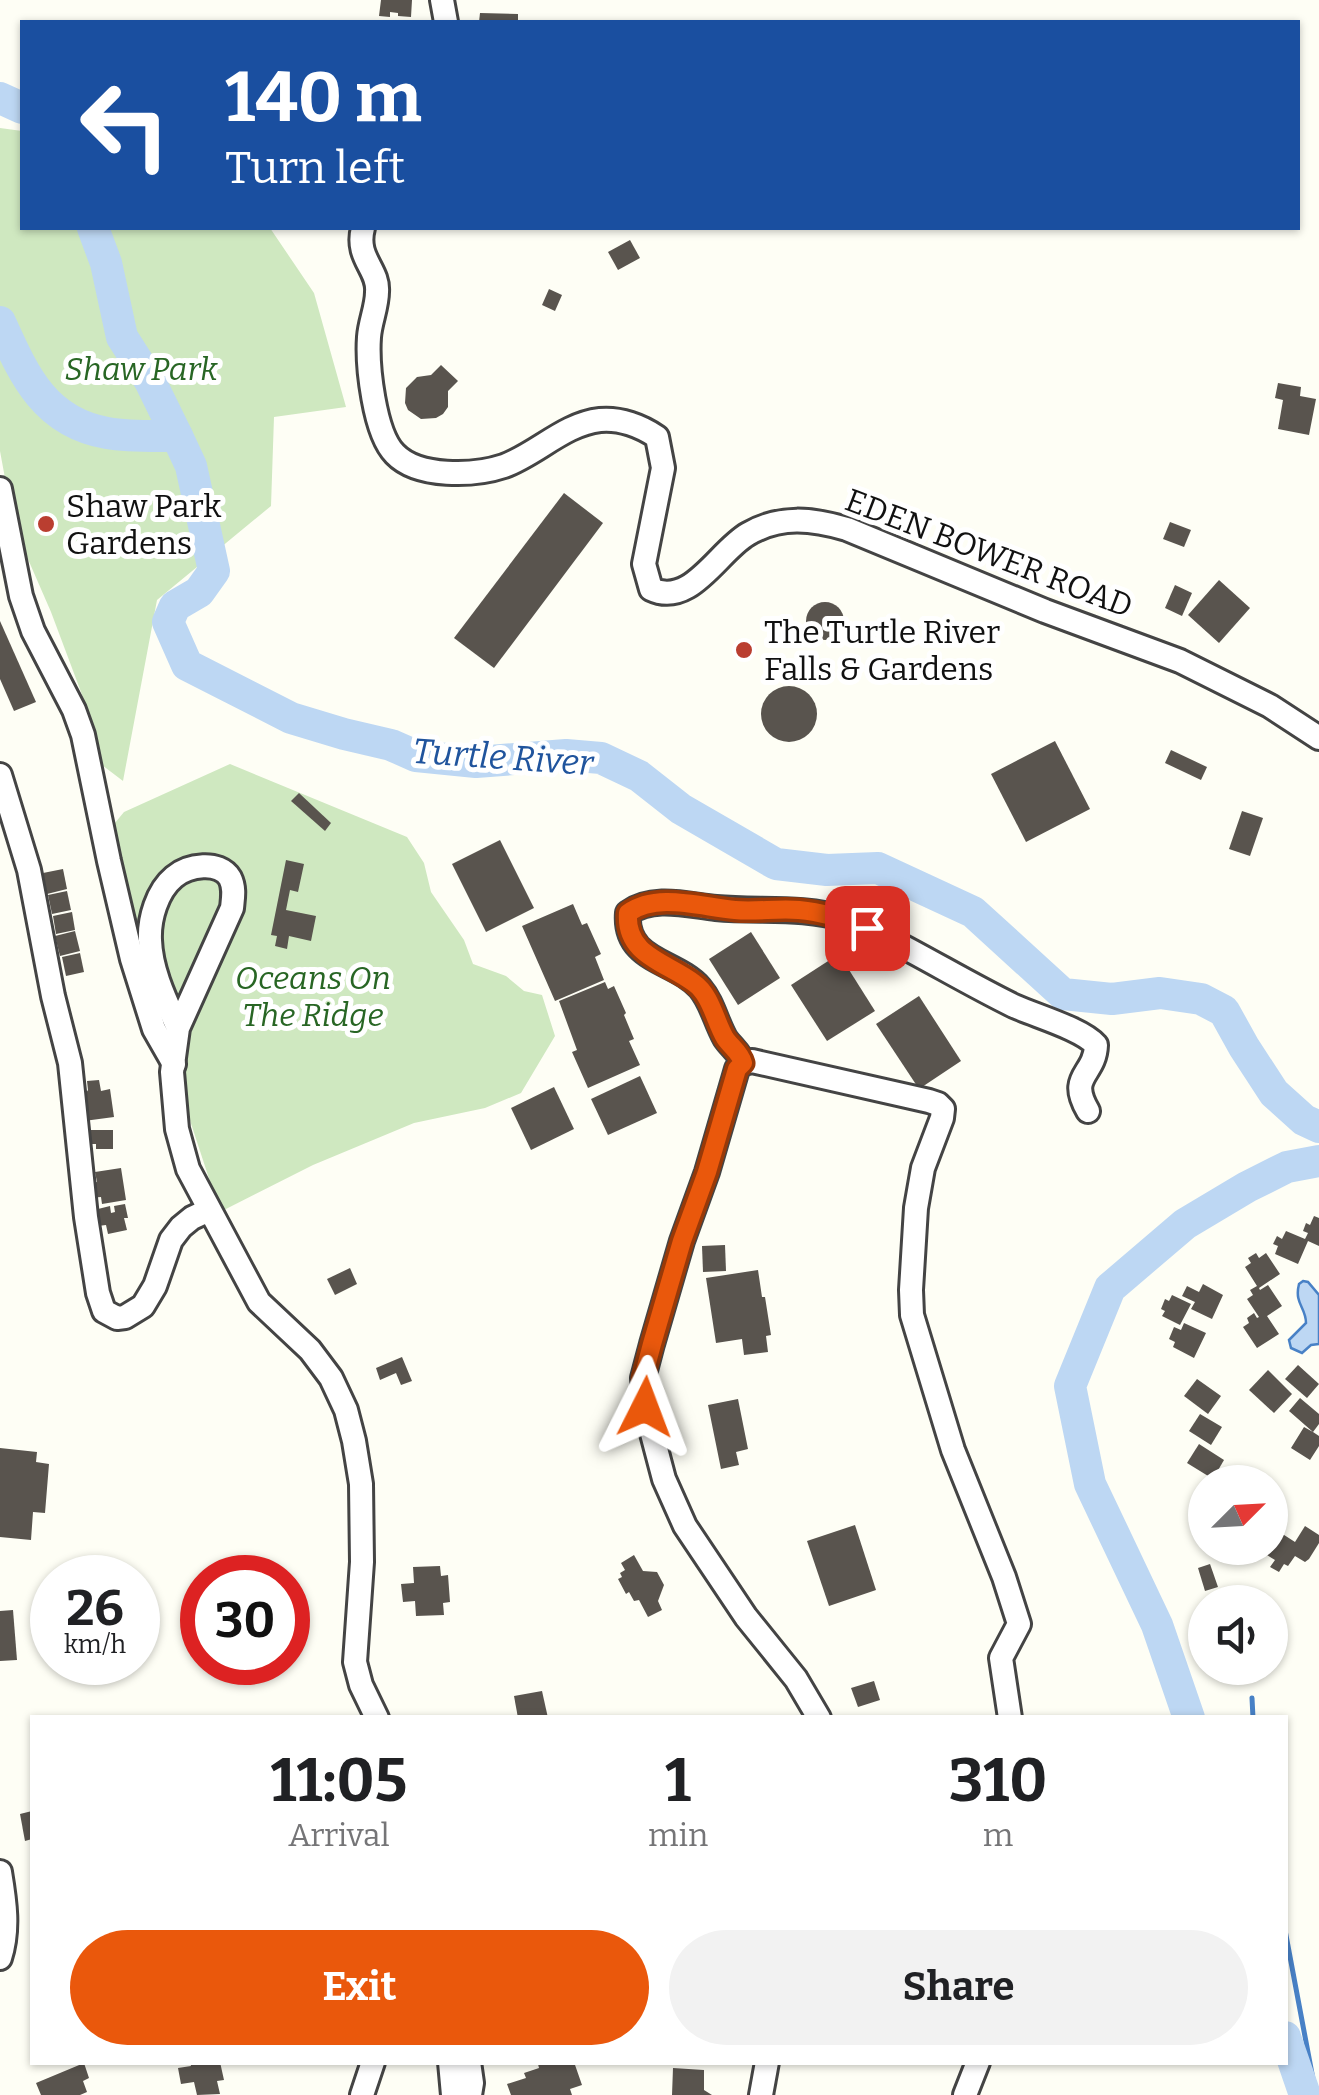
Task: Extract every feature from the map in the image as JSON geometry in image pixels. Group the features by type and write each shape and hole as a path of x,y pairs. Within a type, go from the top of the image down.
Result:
{"street":[{"name":"EDEN BOWER ROAD","path":"362,230 361,246 378,290 369,339 374,400 382,432 394,454 414,466 436,472 478,471 506,465 566,431 600,420 644,428 657,437 663,468 644,564 652,589 675,594 744,536 767,525 816,520 1180,662 1270,706 1319,738"},
{"path":"0,489 21,596 33,632 83,735 132,958 154,1029 174,1064"},
{"path":"0,776 29,870 70,1063 86,1216 104,1311 126,1318 143,1306 171,1240 192,1218 209,1210"},
{"path":"178,1028 164,997 150,939 156,899 175,876 195,867 212,866 226,872 232,881 232,908 178,1028 172,1072 177,1129 188,1168 259,1302 310,1350 331,1378 346,1410 361,1484 362,1562 355,1662 361,1686 376,1715"},
{"path":"743,1063 703,991 648,956 633,940 627,927 628,913 639,905 661,902 740,910 799,910 867,928 1000,999 1090,1038 1096,1044 1096,1054 1080,1082 1079,1092 1088,1111"},
{"path":"816,1715 796,1679 773,1653 685,1526 664,1479 645,1407 643,1378 652,1344 737,1069 743,1063 764,1062 928,1101 942,1109 923,1168 916,1208 912,1315 953,1450 1019,1624 1001,1658 1010,1715"},
{"path":"0,1872 6,1915 0,1958"},
{"path":"362,2095 372,2065"},
{"path":"450,2065 453,2095"},
{"path":"469,2065 470,2095"},
{"path":"761,2095 766,2065"},
{"path":"965,2095 977,2065"}],"green space":[{"name":"Shaw Park","path":"0,128 20,131 20,230 271,230 314,293 346,407 274,417 271,506 157,600 123,781 98,762 90,716 14,527 0,451"},
{"name":"Oceans On The Ridge","path":"230,764 407,837 424,863 431,892 464,940 473,964 506,976 524,991 542,995 555,1036 521,1093 485,1108 414,1123 313,1165 220,1212 141,971 110,829 124,812"}],"water":[{"path":"1303,1281 1319,1295 1319,1344 1302,1353 1291,1348 1289,1340 1306,1323 1298,1296"}],"building":[{"path":"381,0 412,0 411,17 390,12 390,17 379,16"},
{"path":"480,13 518,14 518,20 479,20"},
{"path":"630,240 640,258 618,270 608,252"},
{"path":"549,289 562,295 555,311 542,305"},
{"path":"441,365 458,381 448,391 448,407 443,414 421,419 408,410 406,388 417,377 431,375"},
{"path":"1278,383 1301,387 1300,396 1316,399 1309,435 1278,429 1283,400 1275,398"},
{"path":"564,493 603,523 494,668 454,638"},
{"path":"1170,522 1191,530 1184,547 1163,539"},
{"path":"1219,580 1250,608 1219,643 1188,615"},
{"path":"1175,585 1192,593 1182,616 1165,608"},
{"path":"825,602 839,607 844,621 839,635 825,640 811,635 806,621 811,607"},
{"path":"0,621 36,702 14,711 0,679"},
{"path":"789,686 809,694 817,714 809,734 789,742 769,734 761,714 769,694"},
{"path":"1055,741 1090,809 1026,842 991,774"},
{"path":"1171,750 1207,767 1201,780 1165,763"},
{"path":"299,793 331,823 325,831 291,801"},
{"path":"1242,811 1263,818 1250,856 1229,849"},
{"path":"500,840 534,908 486,932 452,864"},
{"name":"Oceans On The Ridge","path":"286,860 304,864 298,892 290,890 286,910 316,916 311,941 289,936 287,949 275,946 277,936 271,935"},
{"path":"63,869 67,889 47,894 43,873"},
{"path":"67,891 71,910 52,914 48,895"},
{"path":"573,904 601,954 595,957 604,980 555,1001 522,926"},
{"path":"72,912 75,930 56,934 53,916"},
{"path":"75,931 80,951 60,956 55,936"},
{"path":"751,932 780,978 738,1005 709,959"},
{"path":"80,953 84,972 66,976 62,957"},
{"path":"839,954 875,1011 827,1041 791,985"},
{"path":"605,982 608,989 614,986 626,1013 634,1039 629,1041 640,1065 588,1088 572,1052 577,1050 559,1001"},
{"path":"919,996 961,1061 919,1089 876,1024"},
{"path":"640,1076 657,1113 608,1135 591,1099"},
{"path":"99,1080 101,1091 110,1089 114,1117 84,1121 81,1100 88,1090 87,1081"},
{"path":"554,1087 574,1129 531,1150 511,1108"},
{"path":"83,1130 113,1130 113,1149 83,1144"},
{"path":"121,1168 126,1200 102,1204 101,1197 89,1198 87,1184 97,1182 95,1172"},
{"path":"125,1204 127,1230 108,1234 106,1225 98,1226 94,1210 110,1206 111,1213 115,1212 114,1206"},
{"path":"1314,1216 1319,1218 1319,1246 1308,1241 1298,1264 1275,1254 1278,1246 1273,1244 1277,1236 1282,1239 1286,1231 1305,1239 1306,1223 1310,1225"},
{"path":"725,1245 726,1271 703,1272 702,1246"},
{"path":"1256,1253 1259,1258 1266,1253 1280,1274 1259,1288 1268,1285 1282,1306 1267,1316 1279,1334 1257,1348 1243,1327 1254,1313 1259,1317 1247,1299 1253,1295 1250,1290 1257,1286 1245,1267 1251,1263 1248,1258"},
{"path":"350,1268 357,1284 335,1295 327,1279"},
{"path":"758,1270 771,1335 766,1336 768,1352 744,1355 742,1339 716,1343 706,1278"},
{"path":"1203,1284 1223,1295 1212,1319 1191,1309 1195,1302 1182,1296 1187,1286 1199,1292"},
{"path":"1172,1295 1191,1304 1180,1325 1162,1316 1165,1299 1169,1301"},
{"path":"1184,1323 1206,1333 1194,1358 1173,1347 1175,1342 1169,1339 1174,1327 1181,1330"},
{"path":"402,1357 412,1381 401,1385 396,1373 380,1380 376,1368"},
{"path":"1298,1365 1319,1384 1307,1398 1285,1379"},
{"path":"1268,1370 1292,1394 1274,1413 1249,1390"},
{"path":"1197,1379 1221,1396 1208,1414 1184,1396"},
{"path":"1300,1398 1319,1414 1319,1424 1313,1432 1289,1411"},
{"path":"738,1399 748,1449 736,1452 739,1465 721,1469 708,1405"},
{"path":"1200,1414 1222,1427 1211,1445 1189,1431"},
{"path":"1304,1427 1319,1436 1319,1446 1310,1460 1291,1448"},
{"path":"1199,1444 1224,1460 1221,1465 1187,1463"},
{"path":"0,1448 37,1452 36,1462 49,1464 45,1513 33,1512 31,1540 0,1537"},
{"path":"855,1525 876,1590 829,1606 807,1541"},
{"path":"1305,1526 1319,1535 1319,1543 1309,1559 1305,1562 1295,1556 1288,1566 1288,1538 1295,1542"},
{"path":"634,1555 643,1571 657,1572 664,1585 658,1601 662,1610 648,1617 639,1600 634,1601 629,1592 626,1594 618,1579 625,1570 621,1563"},
{"path":"1210,1565 1217,1585 1203,1585 1198,1568"},
{"path":"440,1566 441,1576 448,1575 450,1602 443,1603 444,1615 416,1616 415,1601 403,1602 401,1584 414,1583 413,1567"},
{"path":"13,1610 17,1660 0,1661 0,1611"},
{"path":"874,1681 880,1700 858,1707 851,1688"},
{"path":"542,1691 547,1715 517,1715 514,1696"},
{"path":"30,1812 30,1840 25,1841 20,1814"},
{"path":"79,2065 85,2065 89,2078 83,2081 87,2092 80,2095 41,2095 36,2083"},
{"path":"221,2065 224,2080 217,2081 220,2094 197,2095 194,2082 181,2084 178,2068"},
{"path":"538,2065 575,2065 582,2085 570,2089 572,2095 511,2095 507,2084 526,2078 524,2073"},
{"path":"673,2068 704,2070 704,2090 712,2095 672,2095"}],"waterway":[{"path":"0,98 20,107"},
{"path":"94,230 106,263 122,337 150,381 177,436"},
{"name":"Turtle River","path":"0,322 28,378 52,407 67,418 107,433 177,436 191,466 214,571 199,592 175,606 168,622 187,665 291,718 391,745 416,756 476,762 566,755 601,758 639,776 681,809 776,864 827,870 878,868 973,912 1063,994 1112,999 1160,993 1201,999 1224,1011 1274,1093 1304,1120 1319,1127"},
{"path":"1188,1715 1157,1625 1090,1484 1070,1386 1110,1288 1185,1224 1287,1167 1319,1161"},
{"path":"1252,1698 1253,1715"},
{"path":"1288,1946 1316,2095"},
{"path":"1288,2046 1305,2095"}],"place":[{"name":"Shaw Park Gardens","path":"46,524"},
{"name":"The Turtle River Falls & Gardens","path":"744,650"}],"route":[{"path":"645,1407 643,1378 652,1344 737,1069 743,1063 703,991 648,956 633,940 627,927 628,913 639,905 661,902 740,910 799,910 867,928"}]}
